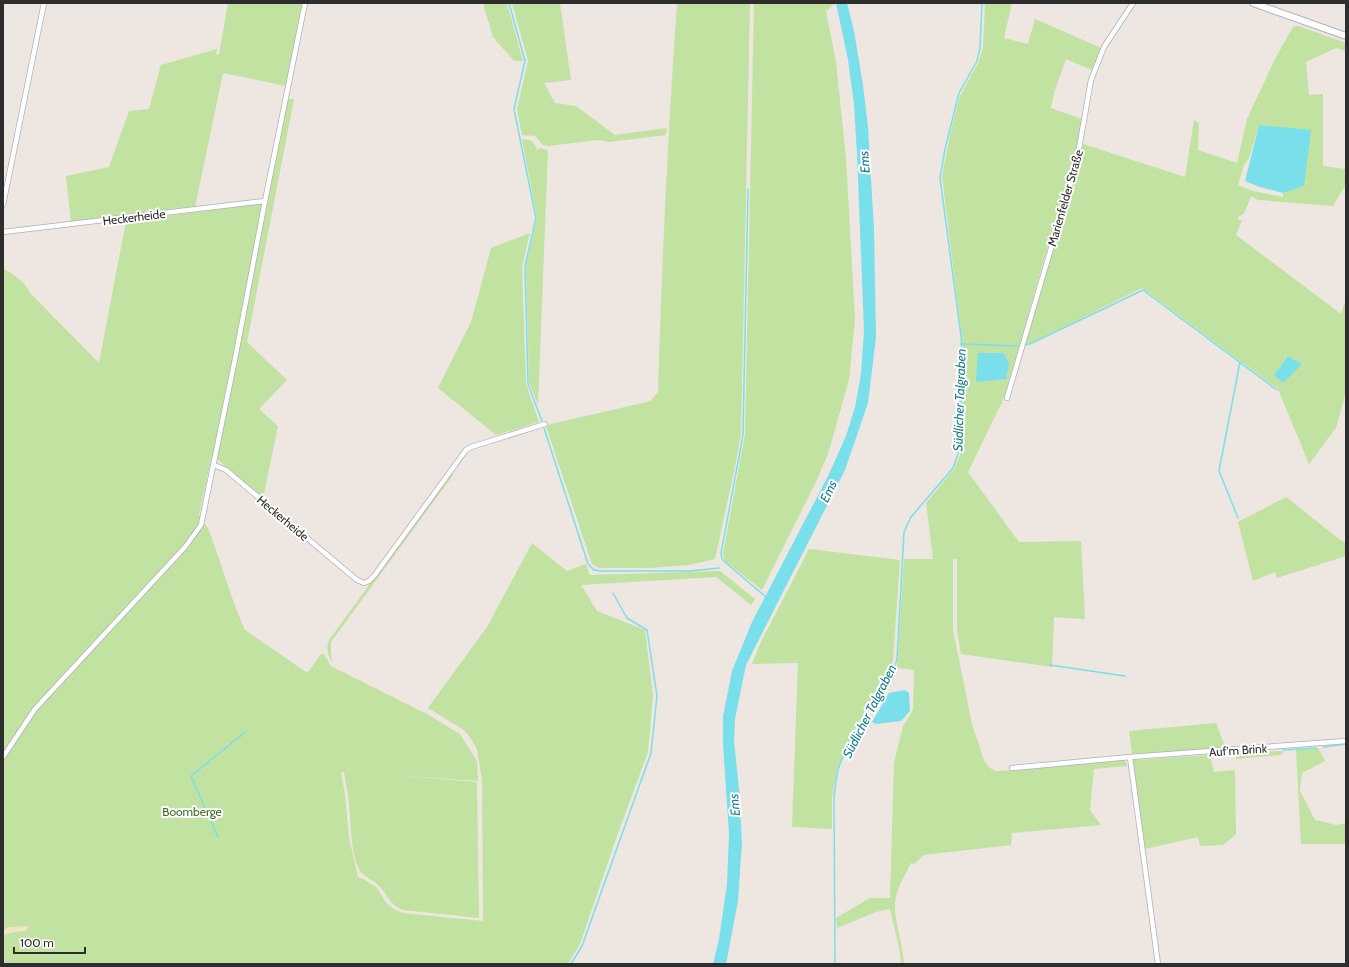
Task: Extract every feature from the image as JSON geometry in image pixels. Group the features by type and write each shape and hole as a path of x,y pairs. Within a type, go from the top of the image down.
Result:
{"main road":[{"path":"1253,3 1346,36"}],"street":[{"path":"3,205 44,3"},
{"path":"3,757 35,709 185,547 201,525 306,3"},
{"name":"Marienfelder Straße","path":"1007,398 1077,160 1091,80 1104,47 1133,3"},
{"name":"Heckerheide","path":"3,232 265,201"},
{"name":"Heckerheide","path":"214,465 226,470 356,580 364,583 369,581 374,576 466,450 471,447 545,424"},
{"name":"Auf'm Brink","path":"1012,768 1130,757 1346,741"},
{"path":"1130,757 1158,964"}],"green space":[{"path":"228,3 303,3 286,86 223,73 195,207 71,222 66,176 109,167 129,111 149,109 161,65 217,49 216,54 219,55"},
{"path":"483,3 507,3 523,61 514,61 493,37"},
{"path":"512,3 560,3 571,80 544,83 555,103 576,106 615,135 667,128 666,135 609,142 598,140 548,146 543,145 535,136 522,135 517,109 528,61"},
{"path":"677,3 750,3 741,434 715,559 689,565 649,568 599,568 592,564 546,426 651,401 660,389 658,389 663,244"},
{"path":"754,3 836,3 826,11 836,62 846,158 855,319 849,380 828,454 814,486 762,590 725,561 723,553 745,434"},
{"path":"985,3 1012,3 1004,38 1028,44 1035,19 1101,48 1092,70 1066,59 1054,93 1051,108 1082,119 1075,160 1045,256 1004,398 968,472 1019,542 1081,541 1085,619 1054,617 1052,667 961,654 957,630 957,559 953,559 953,630 972,724 984,760 990,768 996,771 1018,770 1125,760 1127,766 1094,769 1090,810 1101,825 1012,833 1011,845 924,855 914,864 911,863 899,887 895,903 904,964 901,964 900,952 890,909 876,912 837,928 836,918 870,898 890,898 894,763 903,726 913,710 914,670 897,668 904,559 933,559 926,503 954,469 960,455 965,364 942,176 951,130 960,96 978,63 983,48"},
{"path":"1298,26 1346,43 1346,51 1336,48 1306,62 1309,95 1323,94 1323,166 1346,169 1346,184 1333,206 1258,200 1251,196 1244,214 1239,216 1238,220 1242,220 1236,235 1341,314 1346,298 1346,392 1336,428 1309,464 1278,389 1142,288 1031,343 1025,344 1049,257 1074,180 1083,144 1185,177 1194,120 1199,123 1198,150 1237,163 1247,119 1275,59 1293,27","holes":["1259,125 1304,186 1283,193 1283,197 1253,191 1238,185 1244,165 1249,158","1288,356 1302,364 1274,375"]},
{"name":"Boomberge","path":"288,99 294,99 247,342 287,380 259,409 278,426 263,498 212,455 199,515 209,530 236,609 245,630 306,672 309,671 321,654 324,654 331,666 427,714 460,734 477,761 478,781 391,775 477,782 479,918 403,910 398,908 378,885 361,872 354,854 348,793 344,772 341,772 345,795 349,838 358,877 376,887 387,904 403,913 483,921 482,780 477,749 464,730 428,708 487,627 532,543 567,571 586,564 590,575 720,571 755,599 751,605 716,577 581,585 597,611 645,630 653,696 648,752 618,833 580,944 568,964 3,964 3,268 22,281 30,293 99,363 126,221 267,203"},
{"path":"522,139 532,142 537,150 540,148 548,150 538,405 529,382 526,265 537,218"},
{"path":"530,233 522,267 526,384 539,422 496,435 438,388 471,322 491,248"},
{"path":"451,473 453,475 331,642 331,655 333,662 329,657 328,652 329,640"},
{"path":"1286,497 1346,543 1346,556 1277,578 1275,572 1253,581 1238,522"},
{"path":"809,549 900,560 893,660 891,669 856,727 837,770 832,797 832,829 792,827 798,663 752,664 760,644"},
{"path":"1216,723 1226,749 1132,754 1129,731"},
{"path":"1318,748 1325,761 1302,773 1300,791 1315,820 1336,825 1346,823 1346,844 1301,844 1296,750"},
{"path":"1283,751 1282,755 1236,759 1236,753"},
{"path":"1210,755 1214,772 1235,770 1236,834 1223,845 1200,846 1198,837 1145,849 1133,760"}],"sand":[{"path":"26,926 28,928 27,931 3,935 3,930 9,927"}],"water":[{"name":"Ems","path":"836,3 847,3 854,31 868,127 874,229 876,337 868,403 845,470 746,665 735,719 734,741 742,842 738,901 726,964 713,964 719,939 727,884 729,834 723,744 723,716 732,671 752,622 829,474 846,436 855,407 861,374 864,330 854,104 848,60"},
{"path":"1259,125 1311,130 1304,186 1283,193 1260,187 1245,181"},
{"path":"978,353 1004,353 1009,364 1006,379 976,382"},
{"path":"1288,356 1302,364 1283,383 1274,375"},
{"path":"905,690 909,693 910,711 901,721 876,724 872,722 889,693"}],"waterway":[{"path":"509,3 525,61 514,109 536,218 525,266 528,384 542,421"},
{"name":"Südlicher Talgraben","path":"835,964 834,797 838,770 848,744 893,673 897,659 904,532 911,517 953,468 958,454 963,371 961,336 940,178 945,149 959,93 977,61 980,48 982,3"},
{"path":"748,189 743,435 721,553 722,559 726,563 766,597"},
{"path":"1025,345 1030,344 1143,290 1277,390"},
{"path":"961,344 1018,346"},
{"path":"1238,518 1219,471 1240,362"},
{"path":"544,428 588,564 594,570 690,571 719,568"},
{"path":"571,964 582,946 651,753 657,696 647,630 627,618 613,593"},
{"path":"1050,665 1125,676"},
{"path":"218,837 191,776 244,733"},
{"path":"1324,747 1346,744"},
{"path":"1283,750 1316,748"}]}
